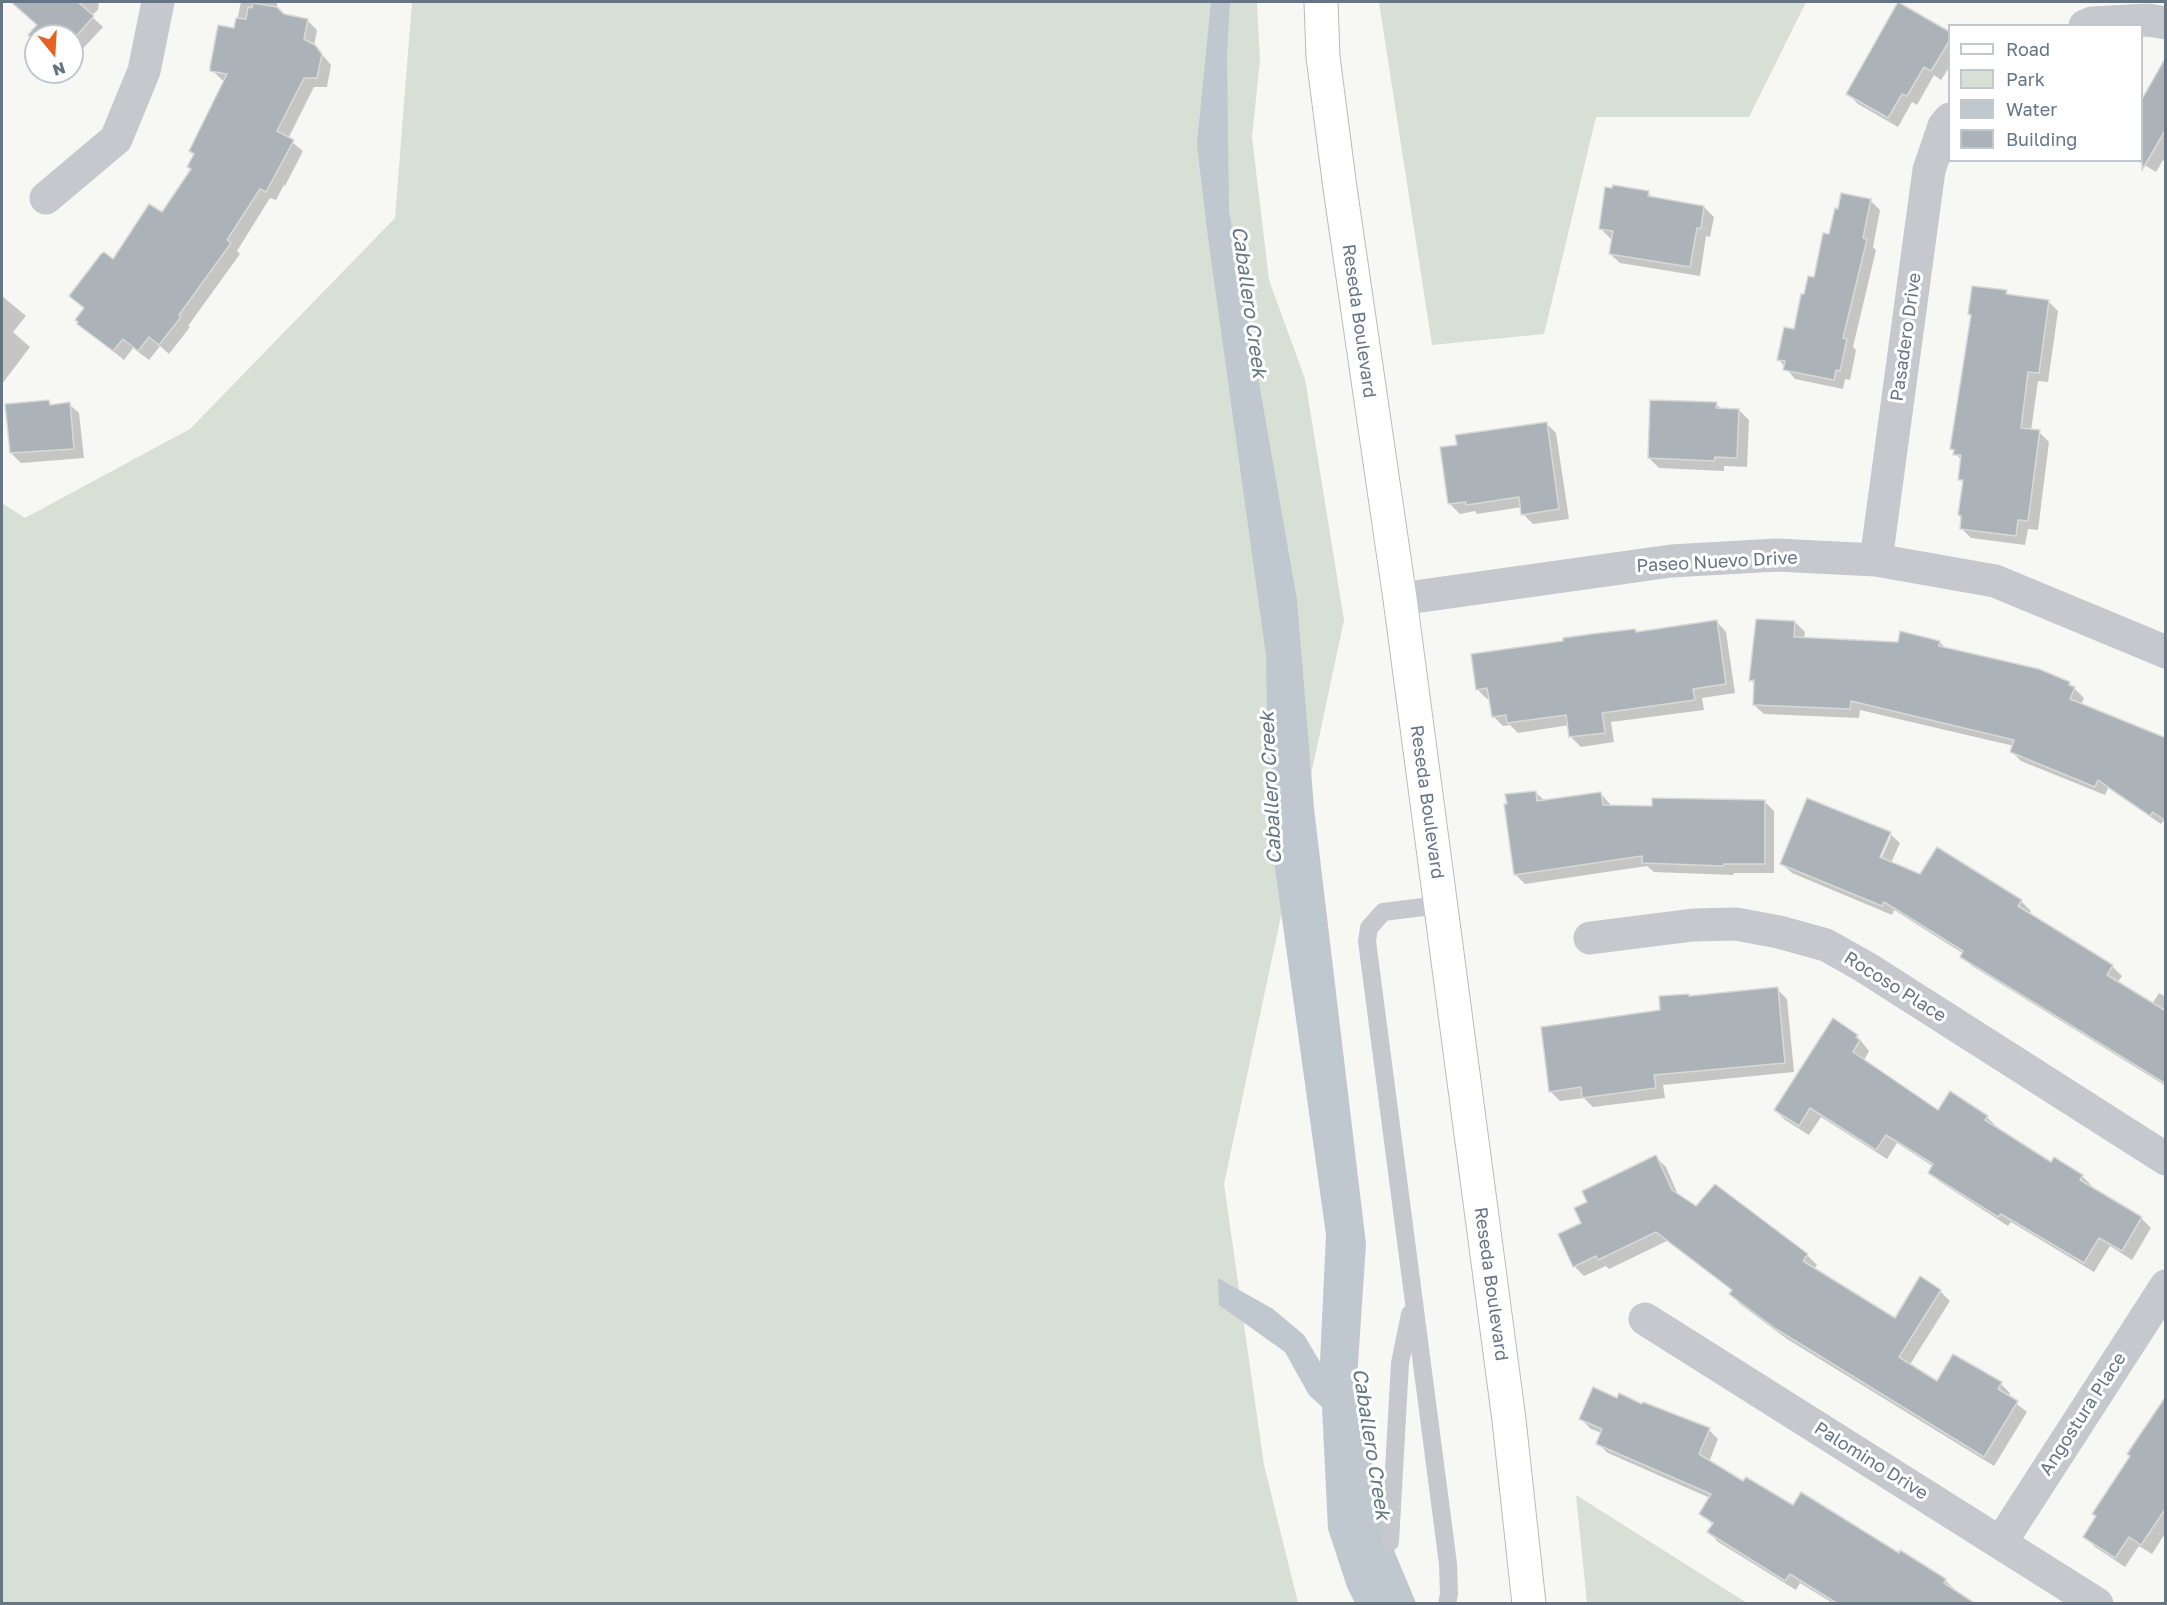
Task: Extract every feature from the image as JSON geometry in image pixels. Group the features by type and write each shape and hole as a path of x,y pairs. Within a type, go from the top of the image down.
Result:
{"main road":[{"name":"Reseda Boulevard","path":"1321,2 1323,57 1400,599 1509,1420 1529,1604"}],"street":[{"path":"46,198 116,140 144,71 158,2"},
{"path":"2090,24 2148,20 2166,23"},
{"name":"Pasadero Drive","path":"1876,560 1929,170 1944,126 1948,121"},
{"name":"Paseo Nuevo Drive","path":"1400,599 1671,561 1777,555 1876,560 1995,581 2166,651"},
{"name":"Rocoso Place","path":"1590,938 1693,925 1736,924 1779,932 1826,945 1865,967 2166,1159"},
{"name":"Angostura Place","path":"2001,1542 2166,1286"},
{"name":"Palomino Drive","path":"1645,1319 2097,1604"}],"lane":[{"path":"1440,905 1383,912 1369,928 1367,941 1448,1564 1447,1604"},
{"path":"1390,1542 1400,1363 1413,1297"}],"green space":[{"path":"412,2 1257,2 1260,60 1252,137 1269,280 1305,379 1344,620 1224,1184 1264,1465 1298,1603 2,1603 2,503 25,518 190,429 395,218"},
{"path":"1379,2 1806,2 1749,117 1596,117 1544,334 1432,345"},
{"path":"1576,1495 1747,1603 1587,1603"}],"water":[{"name":"Caballero Creek","path":"1211,2 1230,2 1227,54 1229,211 1297,600 1314,808 1366,1244 1357,1379 1384,1526 1416,1603 1355,1603 1347,1587 1328,1529 1322,1407 1309,1395 1285,1352 1219,1305 1218,1278 1273,1309 1304,1335 1320,1362 1326,1235 1269,825 1266,655 1197,144"}],"building":[{"path":"11,2 78,2 94,16 84,27 84,24 36,24"},
{"path":"1898,2 1948,31 1948,43 1931,71 1924,67 1907,96 1902,94 1888,118 1846,94"},
{"path":"253,3 277,7 284,14 308,19 304,39 315,45 322,54 317,78 304,78 277,131 294,140 266,192 260,189 227,240 231,243 179,315 181,317 159,345 149,337 138,351 123,339 113,351 77,324 75,320 84,308 69,296 101,254 104,252 113,259 149,204 162,212 191,169 187,167 194,154 189,151 227,74 210,71 218,25 234,28 236,18 246,19 248,7 252,8"},
{"path":"2166,57 2166,129 2142,170 2143,162 2143,97"},
{"path":"1613,185 1649,191 1648,196 1704,206 1701,228 1697,228 1690,267 1609,254 1613,231 1599,229 1605,187 1612,188"},
{"path":"1841,193 1871,199 1863,238 1867,239 1843,338 1847,339 1840,371 1836,370 1834,380 1783,370 1785,361 1777,360 1784,327 1794,329 1801,294 1804,294 1808,276 1814,277 1823,233 1829,234"},
{"path":"1972,286 2007,290 2006,294 2049,300 2039,373 2028,372 2021,428 2040,430 2028,521 2018,520 2016,536 1960,529 1961,516 1958,515 1963,480 1958,480 1961,455 1953,455 1954,450 1950,449 1971,315 1968,314"},
{"path":"49,400 50,405 70,402 74,449 10,453 5,404"},
{"path":"1650,400 1717,402 1716,408 1739,409 1737,458 1715,457 1714,461 1648,458"},
{"path":"1547,422 1559,509 1521,515 1519,497 1466,505 1466,502 1448,504 1440,447 1457,445 1455,435"},
{"path":"1756,619 1795,621 1794,637 1898,642 1900,631 1940,641 1939,646 2039,669 2070,682 2069,685 2075,687 2070,699 2166,738 2166,821 2153,812 2150,816 2098,780 2095,787 2010,752 2014,740 1851,701 1850,709 1753,705 1754,680 1749,681"},
{"path":"1717,620 1726,684 1693,689 1695,700 1602,713 1605,733 1569,737 1566,715 1507,723 1506,715 1492,717 1487,688 1476,690 1471,654 1563,641 1563,638 1591,634 1635,629 1636,632"},
{"path":"1536,791 1537,801 1601,792 1603,805 1652,806 1652,798 1765,800 1765,864 1724,864 1723,866 1642,863 1642,856 1514,875 1504,804 1507,804 1505,794"},
{"path":"1807,798 1891,832 1880,857 1920,874 1937,847 2022,900 2018,906 2113,965 2107,975 2166,1011 2166,1084 1960,957 1963,951 1884,902 1882,906 1780,864"},
{"path":"1778,987 1785,1063 1654,1075 1656,1088 1582,1098 1581,1087 1549,1092 1541,1027 1660,1010 1659,996 1689,994 1689,996"},
{"path":"1833,1018 1858,1035 1856,1037 1860,1040 1853,1052 1938,1110 1950,1091 1988,1116 1985,1120 2051,1162 2054,1157 2083,1175 2080,1180 2142,1217 2122,1251 2099,1238 2084,1263 2001,1214 1998,1217 1928,1173 1933,1164 1886,1135 1876,1150 1810,1108 1799,1126 1774,1110"},
{"path":"1656,1155 1672,1190 1696,1206 1715,1184 1808,1254 1803,1261 1895,1318 1920,1276 1941,1290 1899,1357 1937,1381 1953,1354 2002,1382 1998,1389 2018,1401 1984,1457 1776,1329 1729,1294 1732,1290 1656,1232 1598,1260 1596,1256 1573,1267 1558,1234 1581,1223 1574,1208 1587,1202 1582,1191"},
{"path":"1593,1387 1617,1398 1619,1393 1642,1404 1643,1402 1710,1428 1699,1454 1743,1481 1746,1477 1793,1505 1801,1492 1899,1553 1900,1550 1946,1579 1944,1583 1976,1604 1838,1604 1790,1574 1785,1581 1707,1532 1713,1523 1699,1514 1711,1494 1596,1444 1602,1429 1579,1419"},
{"path":"2166,1396 2166,1508 2141,1545 2129,1537 2115,1558 2083,1537 2096,1516 2092,1514 2130,1456 2127,1454"}]}
